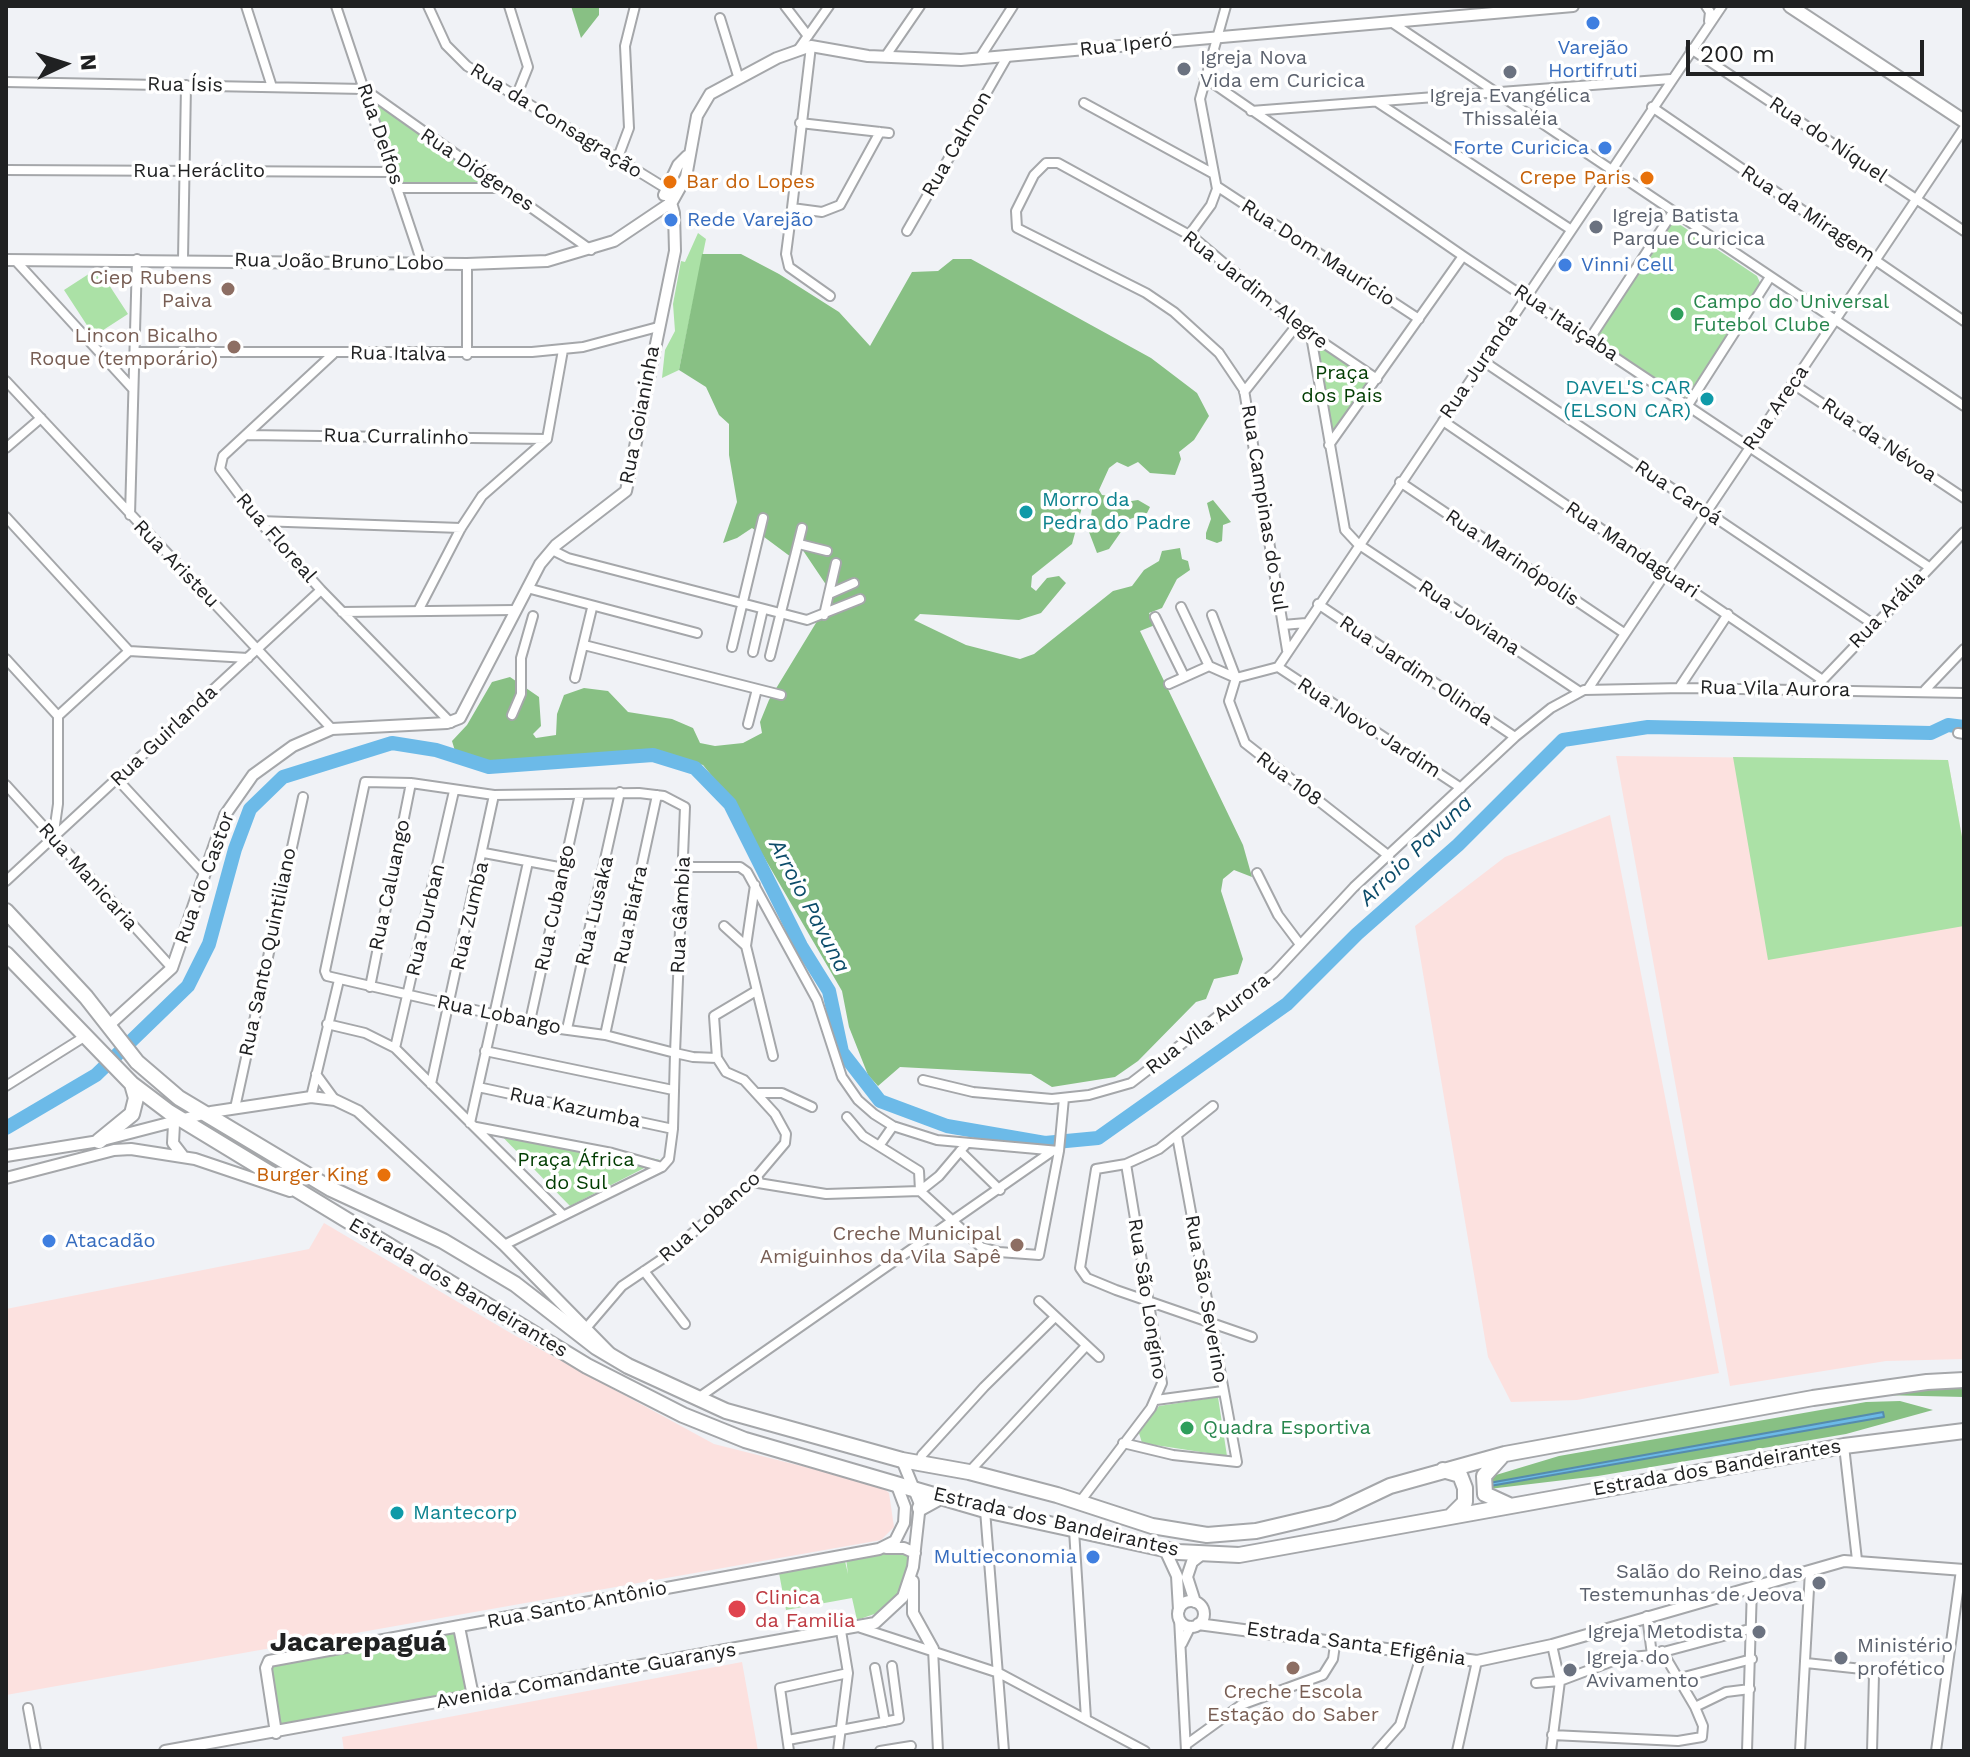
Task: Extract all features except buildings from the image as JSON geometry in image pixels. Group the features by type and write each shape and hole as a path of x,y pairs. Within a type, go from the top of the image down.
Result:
{"main road":[{"path":"1790,6 1964,121"},
{"name":"Estrada dos Bandeirantes","path":"6,911 86,997 137,1062 204,1114 354,1202 443,1241 526,1292 612,1357 697,1400 726,1411 902,1460 969,1472 1152,1526 1193,1534 1227,1535 1333,1513 1390,1486 1438,1470 1505,1454 1813,1398 1964,1380"},
{"name":"Estrada dos Bandeirantes","path":"6,954 97,1050 178,1122 306,1195 536,1337 659,1404 745,1440 985,1510 1165,1550 1201,1555 1239,1555 1844,1446 1964,1431"},
{"path":"99,1141 132,1114 136,1098 129,1081"},
{"path":"1505,1454 1487,1469 1483,1483 1485,1494 1510,1505"},
{"path":"1438,1470 1456,1472 1464,1482 1465,1502 1450,1517"},
{"path":"920,1508 940,1497"}],"street":[{"path":"246,6 272,87"},
{"name":"Rua Delfos","path":"336,6 422,263"},
{"name":"Rua da Consagração","path":"428,6 440,37 467,66 667,189"},
{"path":"509,6 528,67 516,97"},
{"path":"617,160 629,128 625,46 635,6"},
{"path":"785,6 809,41 786,254 789,267 830,296"},
{"path":"672,202 686,177 687,156 702,103 738,76 798,50 809,41 829,6"},
{"path":"885,57 920,6"},
{"path":"979,59 1013,6"},
{"path":"1189,235 1209,209 1218,187 1201,109 1204,77 1226,6"},
{"name":"Rua Iperó","path":"809,41 885,57 979,59 1218,35 1571,6"},
{"path":"1706,6 1710,12 1707,25"},
{"name":"Rua Juranda","path":"1278,667 1722,6"},
{"path":"720,18 738,76"},
{"path":"1391,22 1964,406"},
{"name":"Rua do Níquel","path":"1691,49 1964,231"},
{"name":"Rua Calmon","path":"907,231 1007,57"},
{"name":"Rua Itaiçaba","path":"1204,77 1463,256 1929,567"},
{"path":"1251,111 1671,79"},
{"name":"Rua Ísis","path":"6,82 364,89"},
{"path":"183,259 186,85"},
{"name":"Rua Diógenes","path":"364,89 591,250"},
{"path":"1376,101 1570,229"},
{"path":"1084,103 1214,174"},
{"name":"Rua da Miragem","path":"1652,107 1964,321"},
{"path":"792,208 822,212 840,205 884,133 800,123"},
{"name":"Rua Areca","path":"1584,691 1836,322 1964,128"},
{"path":"658,210 678,165 687,156"},
{"name":"Rua Jardim Alegre","path":"1046,163 1065,166 1189,235 1297,325 1377,379"},
{"name":"Rua Campinas do Sul","path":"1046,163 1034,175 1017,208 1014,217 1017,228 1165,305 1219,353 1244,392 1287,650"},
{"name":"Rua Heráclito","path":"6,170 393,172"},
{"name":"Rua Dom Mauricio","path":"1218,187 1419,319"},
{"path":"399,188 503,188"},
{"name":"Rua Goianinha","path":"451,723 463,713 527,588 552,550 626,491 675,251 672,202 667,189"},
{"name":"Rua João Bruno Lobo","path":"10,260 183,259 467,264 547,261 614,241 672,202"},
{"path":"1589,340 1673,212"},
{"path":"1329,445 1463,256"},
{"name":"Rua Aristeu","path":"137,259 130,516 332,729"},
{"path":"10,260 133,389"},
{"path":"467,264 467,355"},
{"path":"1688,405 1770,277"},
{"path":"1244,392 1297,325"},
{"name":"Rua Italva","path":"135,352 467,355 563,350 658,327"},
{"path":"1311,335 1342,519 1345,530 1358,544"},
{"path":"418,611 461,528 497,480 547,439 563,350"},
{"name":"Rua Floreal","path":"334,353 223,456 220,469 259,521 321,590 451,723"},
{"name":"Rua Caroá","path":"1483,361 1873,624"},
{"path":"6,381 130,516"},
{"name":"Rua da Névoa","path":"1793,384 1964,498"},
{"path":"6,448 41,418"},
{"name":"Rua Mandaguari","path":"1443,421 1821,679"},
{"name":"Rua Curralinho","path":"246,435 547,439"},
{"name":"Rua Marinópolis","path":"1400,482 1624,633"},
{"path":"6,517 129,651 248,658"},
{"path":"732,647 763,518"},
{"path":"259,521 461,528"},
{"path":"770,656 802,528"},
{"name":"Rua Arália","path":"1813,690 1964,532"},
{"path":"799,544 827,551"},
{"name":"Rua Joviana","path":"1358,544 1584,691"},
{"path":"552,550 568,558 807,620 860,599"},
{"path":"824,615 836,563"},
{"path":"829,594 854,583"},
{"path":"527,588 592,608 697,633"},
{"name":"Rua Guirlanda","path":"6,881 321,590"},
{"name":"Rua Jardim Olinda","path":"1318,604 1515,737"},
{"path":"1181,607 1209,666 1236,678 1278,667"},
{"path":"575,678 592,608"},
{"path":"753,652 763,609"},
{"path":"342,612 515,610"},
{"path":"1679,688 1728,614"},
{"path":"1212,615 1236,678"},
{"path":"512,715 521,694 521,658 533,616"},
{"path":"1155,617 1184,676"},
{"path":"1283,625 1306,623"},
{"path":"507,627 526,635"},
{"path":"584,645 781,695"},
{"path":"1925,690 1964,649"},
{"path":"58,716 129,651"},
{"path":"6,659 58,716 58,804 53,839"},
{"path":"1169,684 1209,666"},
{"name":"Rua Novo Jardim","path":"1278,667 1461,788"},
{"name":"Rua 108","path":"1236,678 1229,695 1230,709 1253,752 1389,856"},
{"name":"Rua Vila Aurora","path":"923,1080 973,1092 1064,1098 1131,1083 1259,985 1515,737 1551,708 1584,691 1679,688 1964,693"},
{"path":"748,724 757,689"},
{"name":"Rua do Castor","path":"112,1031 172,968 225,815 253,775 293,746 332,729 451,723"},
{"path":"118,780 204,873"},
{"name":"Rua Lobango","path":"411,783 365,781 324,974 492,1015 605,1035 675,1053"},
{"path":"411,783 494,795 620,792 657,795"},
{"name":"Rua Caluango","path":"370,987 411,783"},
{"name":"Rua Manicaria","path":"6,785 172,968"},
{"name":"Rua Durban","path":"395,1048 454,791"},
{"name":"Rua Lusaka","path":"567,1029 620,792"},
{"name":"Rua Cubango","path":"530,1021 580,794"},
{"name":"Rua Zumba","path":"431,1084 484,853 494,795"},
{"name":"Rua Gâmbia","path":"657,795 685,807 673,1129 669,1159 662,1167"},
{"name":"Rua Biafra","path":"605,1035 657,795"},
{"name":"Rua Santo Quintiliano","path":"235,1108 303,797"},
{"path":"484,853 564,868"},
{"path":"472,1125 492,1015 528,862"},
{"path":"684,867 740,867 755,885 817,1000 842,1077 858,1100 893,1126 915,1135 967,1143 1058,1145"},
{"path":"1257,873 1278,915 1299,943"},
{"path":"755,885 746,946 773,1056"},
{"path":"724,926 746,946"},
{"path":"311,1097 339,980"},
{"path":"675,1053 717,1058 714,1016 756,991"},
{"path":"327,1024 381,1039 395,1048 563,1215"},
{"path":"6,1086 84,1037"},
{"path":"485,1051 673,1090"},
{"name":"Rua Lobanco","path":"587,1327 622,1286 752,1182 786,1139 775,1114 744,1080 726,1072 717,1058"},
{"path":"316,1074 335,1100"},
{"name":"Rua Kazumba","path":"478,1087 673,1129"},
{"path":"757,1093 782,1093 812,1107"},
{"name":"Estrada dos Bandeirantes","path":"178,1122 235,1108 311,1097 335,1100 358,1111 504,1245 587,1327 612,1357"},
{"path":"847,1117 863,1136 919,1171 920,1191 952,1223 990,1250 1038,1256 1064,1098"},
{"path":"1213,1106 1159,1149 1126,1164 1100,1167 1094,1172 1080,1268 1087,1278 1150,1304 1252,1337"},
{"path":"6,1156 99,1141 178,1122 173,1143 183,1156"},
{"path":"472,1125 612,1153 662,1167"},
{"path":"879,1146 893,1126"},
{"name":"Rua São Severino","path":"1123,1443 1203,1460 1237,1462 1209,1324 1177,1136"},
{"path":"752,1182 826,1194 920,1191 967,1143"},
{"path":"697,1400 885,1266 1000,1190 1058,1145"},
{"path":"6,1178 114,1150 183,1156 306,1195"},
{"path":"960,1151 1000,1190"},
{"name":"Rua São Longino","path":"1079,1503 1156,1400 1162,1383 1126,1164"},
{"path":"504,1245 662,1167"},
{"path":"644,1271 685,1324"},
{"path":"1039,1301 1099,1357"},
{"path":"919,1463 984,1387 1055,1317"},
{"path":"969,1472 1086,1346"},
{"path":"1156,1400 1223,1391"},
{"path":"1844,1446 1857,1560"},
{"name":"Avenida Comandante Guaranys","path":"165,1751 861,1628 875,1623 900,1602 913,1567 920,1508 916,1488 902,1460"},
{"path":"879,1549 895,1541 902,1529 905,1507 896,1483"},
{"path":"985,1510 1004,1751"},
{"path":"902,1529 908,1536 918,1529"},
{"path":"1074,1530 1086,1719"},
{"path":"879,1549 899,1547 915,1553"},
{"name":"Rua Santo Antônio","path":"276,1733 266,1668 269,1661 879,1549"},
{"path":"1165,1550 1177,1576 1186,1748"},
{"path":"1201,1555 1192,1562 1187,1577 1199,1606 1215,1625"},
{"name":"Estrada Santa Efigênia","path":"1194,1625 1215,1625 1335,1645 1477,1661 1552,1645 1647,1616 1857,1560 1962,1570"},
{"path":"913,1567 913,1613 933,1649 938,1751"},
{"path":"1936,1751 1962,1570"},
{"path":"1800,1751 1810,1571"},
{"path":"1747,1751 1752,1587"},
{"path":"1179,1614 1183,1604 1199,1606"},
{"path":"1182,1644 1194,1625 1199,1606"},
{"path":"1179,1614 1194,1625"},
{"path":"1647,1616 1652,1655"},
{"path":"459,1627 473,1696"},
{"path":"861,1628 999,1673 1145,1751"},
{"path":"1536,1683 1560,1681 1621,1658 1652,1655 1753,1628"},
{"path":"838,1751 848,1673 841,1631"},
{"path":"1186,1748 1241,1705 1323,1675 1329,1669 1335,1645"},
{"path":"1551,1751 1560,1681 1552,1645"},
{"path":"1552,1735 1678,1741 1704,1734 1695,1707 1662,1651"},
{"path":"1377,1751 1400,1725 1421,1656"},
{"path":"1680,1678 1752,1659"},
{"path":"1457,1751 1477,1661"},
{"path":"1806,1663 1862,1669 1874,1675 1872,1751"},
{"path":"788,1740 901,1717 892,1666"},
{"path":"875,1668 885,1722"},
{"path":"789,1751 780,1688 848,1673"},
{"path":"1695,1707 1726,1692 1750,1689"},
{"path":"28,1708 36,1751"},
{"path":"1678,1741 1678,1751"},
{"path":"880,1751 911,1746"}],"shaded area":[{"path":"1616,756 1948,760 1964,848 1964,1359 1886,1361 1730,1386"},
{"path":"1610,815 1719,1373 1577,1400 1511,1402 1488,1357 1415,926 1505,857"},
{"path":"324,1223 514,1335 714,1444 881,1486 889,1493 894,1527 881,1540 6,1695 6,1309 309,1249"},
{"path":"742,1662 758,1751 344,1751 342,1737"}],"green space":[{"path":"571,6 599,6 599,15 581,38"},
{"path":"364,89 503,188 399,188"},
{"name":"Campo do Universal Futebol Clube","path":"1673,220 1757,276 1762,287 1685,398 1594,337"},
{"path":"698,233 706,239 679,370 662,378 665,350 675,331 673,304 681,261 685,262"},
{"path":"702,254 741,254 779,274 839,312 870,346 912,272 938,271 953,259 971,259 1151,358 1197,393 1209,416 1194,440 1179,452 1181,459 1175,475 1150,473 1138,462 1128,467 1117,462 1109,468 1099,490 1102,495 1118,497 1125,502 1138,500 1150,507 1147,513 1130,519 1109,549 1097,553 1089,532 1092,509 1088,505 1082,507 1072,544 1032,576 1031,587 1036,591 1047,578 1059,576 1066,583 1041,613 1019,620 920,614 914,620 966,645 1020,659 1034,654 1113,591 1132,586 1144,570 1159,561 1162,551 1180,548 1182,559 1188,561 1190,570 1177,579 1162,608 1149,613 1155,625 1140,631 1243,845 1252,877 1234,870 1223,879 1221,891 1243,959 1238,974 1214,979 1206,999 1196,1002 1138,1061 1115,1077 1052,1087 1031,1074 900,1067 878,1086 868,1075 849,1027 842,991 729,797 703,765 649,751 489,763 455,751 452,741 467,725 492,682 510,677 539,697 541,726 533,734 536,738 556,735 557,714 564,695 584,688 608,691 628,712 672,719 693,728 700,743 715,746 743,743 762,733 760,722 769,700 833,595 802,549 791,557 752,528 723,543 737,502 729,455 729,424 719,415 706,387 679,370"},
{"path":"98,268 128,314 94,336 64,290"},
{"name":"Praça dos Pais","path":"1311,335 1375,379 1330,446"},
{"path":"1213,500 1231,522 1223,525 1222,541 1217,543 1206,539 1211,519 1207,503"},
{"path":"1733,757 1948,760 1964,848 1964,926 1768,960"},
{"name":"Praça África do Sul","path":"490,1124 660,1160 570,1206"},
{"path":"1964,1384 1964,1397 1881,1395"},
{"path":"1218,1397 1227,1456 1142,1443 1139,1433 1159,1406"},
{"path":"1900,1401 1933,1410 1846,1434 1598,1476 1489,1489 1486,1478 1559,1456 1866,1402"},
{"path":"897,1550 912,1555 898,1598 886,1610 857,1620 852,1598 786,1610 779,1573 845,1561 848,1574 846,1558"},
{"path":"456,1632 467,1695 277,1732 268,1676 274,1661"}],"water":[{"path":"1883,1412 1884,1417 1490,1486 1489,1483"}],"waterway":[{"name":"Arroio Pavuna","path":"6,1128 96,1075 188,986 209,944 235,849 250,809 283,777 392,743 436,750 489,767 653,755 695,768 730,804 801,946 829,991 842,1052 880,1101 947,1126 1045,1143 1098,1138 1287,1004 1357,934 1458,845 1563,740 1648,727 1931,733 1948,725 1964,727"}],"place":[{"name":"Varejão Hortifruti","path":"1593,23"},
{"name":"Igreja Nova Vida em Curicica","path":"1184,69"},
{"name":"Igreja Evangélica Thissaléia","path":"1510,72"},
{"name":"Forte Curicica","path":"1605,148"},
{"name":"Crepe Paris","path":"1647,178"},
{"name":"Bar do Lopes","path":"670,182"},
{"name":"Rede Varejão","path":"671,220"},
{"name":"Igreja Batista Parque Curicica","path":"1596,227"},
{"name":"Vinni Cell","path":"1565,265"},
{"name":"Ciep Rubens Paiva","path":"228,289"},
{"name":"Campo do Universal Futebol Clube","path":"1677,314"},
{"name":"Lincon Bicalho Roque (temporário)","path":"234,347"},
{"name":"DAVEL'S CAR (ELSON CAR)","path":"1707,399"},
{"name":"Morro da Pedra do Padre","path":"1026,512"},
{"name":"Burger King","path":"384,1175"},
{"name":"Atacadão","path":"49,1241"},
{"name":"Creche Municipal Amiguinhos da Vila Sapê","path":"1017,1245"},
{"name":"Quadra Esportiva","path":"1187,1428"},
{"name":"Mantecorp","path":"397,1513"},
{"name":"Multieconomia","path":"1093,1557"},
{"name":"Salão do Reino das Testemunhas de Jeova","path":"1819,1583"},
{"name":"Clinica da Familia","path":"737,1609"},
{"name":"Igreja Metodista","path":"1759,1632"},
{"name":"Ministério profético","path":"1841,1658"},
{"name":"Creche Escola Estação do Saber","path":"1293,1668"},
{"name":"Igreja do Avivamento","path":"1570,1670"}],"district":[{"name":"Jacarepaguá","path":"358,1643"}]}
